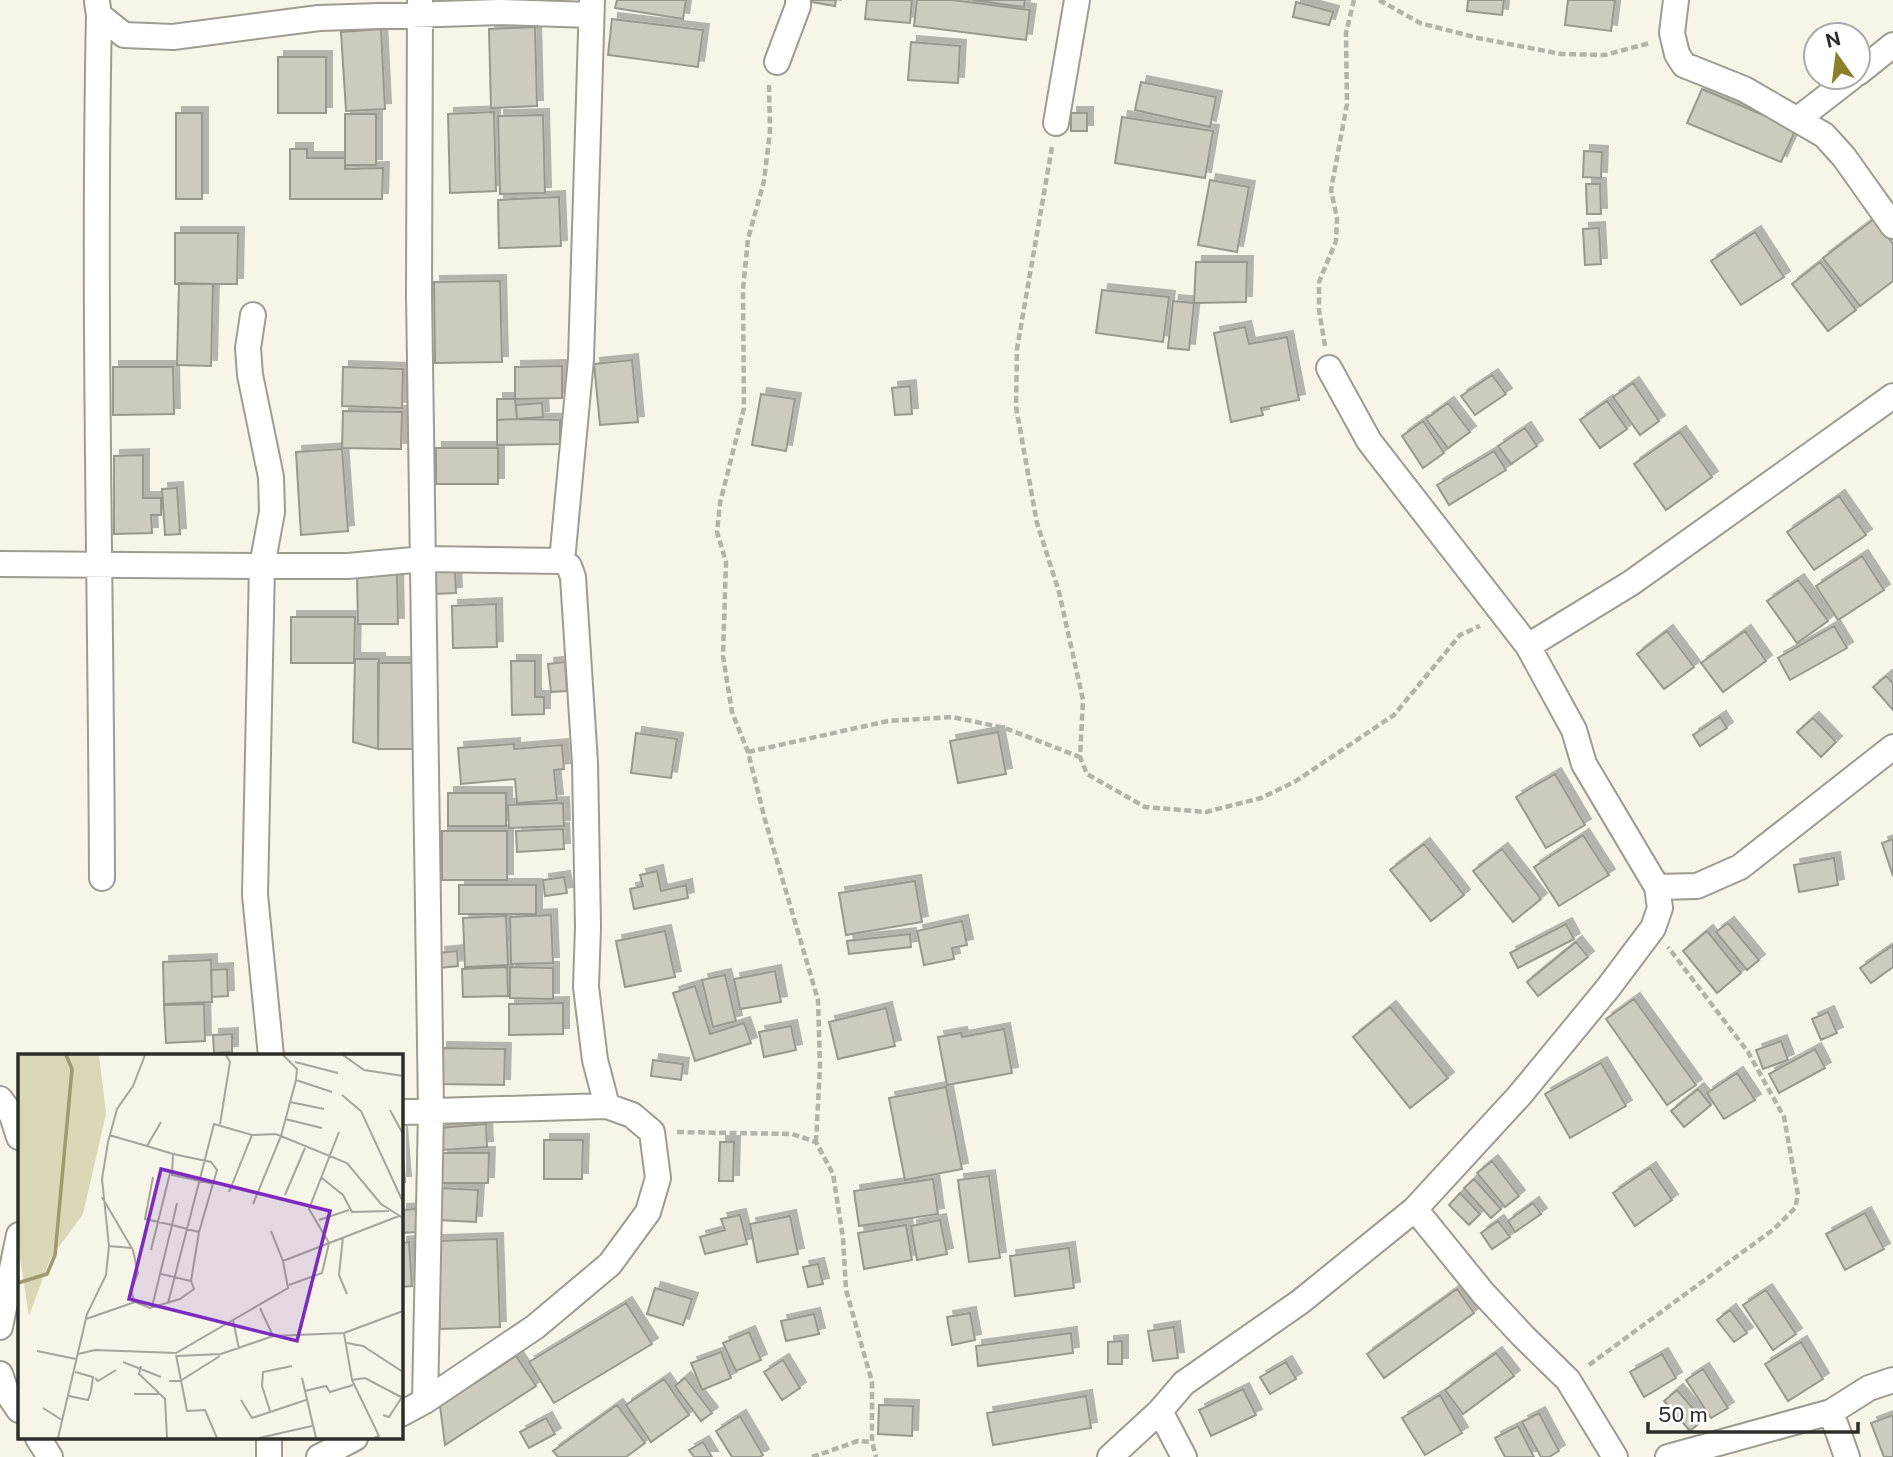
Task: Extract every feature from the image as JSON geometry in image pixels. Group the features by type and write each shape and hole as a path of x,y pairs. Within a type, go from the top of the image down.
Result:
{"street":[{"path":"777,62 798,6 797,0"},
{"path":"1056,123 1077,0"},
{"path":"1676,0 1672,33 1677,54 1684,65 1744,89 1824,135 1893,226"},
{"path":"98,7 124,35 173,37 420,8 500,12 592,8 581,359 562,561"},
{"path":"98,7 95,198 101,564 102,878"},
{"path":"420,8 419,295 431,1112 425,1401"},
{"path":"1872,62 1893,46"},
{"path":"1798,119 1834,91"},
{"path":"253,315 248,348 250,375 271,477 272,512 262,566 255,895 271,1054"},
{"path":"1110,1457 1160,1410 1184,1383 1300,1302 1415,1209 1519,1096 1608,988 1653,928 1660,908 1657,887 1584,764 1574,730 1528,646 1369,441 1329,368"},
{"path":"1528,646 1630,583 1893,396"},
{"path":"0,564 348,566 424,559 562,561 569,566 573,577 585,763 589,927 586,988 595,1060 607,1106"},
{"path":"1657,887 1697,886 1740,867 1893,747"},
{"path":"0,1099 12,1115 18,1134"},
{"path":"402,1112 607,1106 632,1115 652,1132 658,1178 648,1212 610,1264 535,1327 402,1413"},
{"path":"1415,1209 1483,1293 1568,1380 1615,1457"},
{"path":"0,1327 18,1241"},
{"path":"0,1374 6,1391 18,1409"},
{"path":"1668,1457 1831,1412 1869,1388 1893,1380"},
{"path":"1160,1410 1184,1457"},
{"path":"1831,1412 1847,1457"},
{"path":"39,1440 50,1457"},
{"path":"318,1457 351,1440"}],"path":[{"path":"1329,368 1319,310 1319,282 1336,240 1337,218 1331,190 1347,104 1346,33 1354,0"},
{"path":"1379,0 1420,23 1478,38 1560,54 1605,55 1639,47 1672,33"},
{"path":"777,62 768,91 770,131 764,181 748,239 743,289 744,408 720,503 717,532 726,562 723,656 732,712 748,752 765,820 818,1000 820,1066 816,1142 833,1174 843,1238 846,1290 872,1382 872,1442 876,1457"},
{"path":"1056,123 1017,349 1016,407 1037,523 1059,592 1083,700 1080,757 1087,774 1145,807 1206,812 1261,798 1296,780 1394,715 1460,635 1504,615"},
{"path":"748,752 888,721 952,717 1005,728 1080,757"},
{"path":"1568,1380 1774,1229 1795,1208 1798,1195 1784,1117 1748,1052 1653,928"},
{"path":"652,1132 792,1134 816,1142"},
{"path":"812,1457 858,1441 872,1442"}],"building":[{"path":"617,0 686,0 683,19 615,8"},
{"path":"800,0 836,0 835,6"},
{"path":"867,0 912,0 910,23 865,19"},
{"path":"917,0 952,0 1030,10 1026,40 914,26"},
{"path":"972,0 1025,0 1024,7"},
{"path":"1468,0 1504,0 1502,15 1467,11"},
{"path":"1568,0 1615,0 1611,31 1565,25"},
{"path":"1296,2 1333,12 1329,25 1293,17"},
{"path":"612,19 703,30 698,67 608,55"},
{"path":"535,27 537,106 491,108 489,29"},
{"path":"381,29 385,109 346,111 341,32"},
{"path":"911,42 960,46 958,83 908,80"},
{"path":"278,57 326,57 326,113 278,113"},
{"path":"1141,82 1216,97 1210,127 1135,110"},
{"path":"1702,89 1796,129 1781,162 1687,123"},
{"path":"494,112 496,191 450,193 448,114"},
{"path":"176,113 202,113 202,199 176,199"},
{"path":"1071,113 1087,113 1087,131 1071,131"},
{"path":"345,114 376,114 376,165 345,165"},
{"path":"543,115 545,193 500,194 498,116"},
{"path":"1122,117 1213,131 1205,178 1115,163"},
{"path":"290,149 307,149 307,158 345,158 345,169 383,168 382,199 290,199"},
{"path":"1584,151 1602,152 1601,178 1583,177"},
{"path":"1210,180 1249,187 1237,252 1198,245"},
{"path":"1586,184 1600,184 1601,214 1587,214"},
{"path":"559,197 561,246 499,248 498,200"},
{"path":"1874,219 1893,244 1893,281 1860,306 1823,258"},
{"path":"1599,228 1601,264 1585,265 1583,229"},
{"path":"1755,232 1784,277 1741,305 1711,261"},
{"path":"175,233 238,233 237,284 175,284"},
{"path":"1196,262 1247,262 1246,302 1194,303"},
{"path":"1820,262 1856,310 1828,331 1792,284"},
{"path":"500,281 502,362 435,363 434,282"},
{"path":"179,283 213,284 211,366 177,365"},
{"path":"1102,290 1169,297 1163,342 1096,333"},
{"path":"1173,301 1194,303 1189,350 1168,348"},
{"path":"1245,327 1249,344 1287,337 1299,400 1261,408 1263,415 1231,422 1214,333"},
{"path":"632,360 638,422 600,425 594,364"},
{"path":"562,366 562,398 515,399 515,367"},
{"path":"113,367 173,367 174,414 113,415"},
{"path":"343,367 403,369 402,408 342,406"},
{"path":"1492,375 1506,394 1475,415 1461,396"},
{"path":"1633,383 1659,421 1640,435 1613,397"},
{"path":"910,386 912,414 895,415 892,388"},
{"path":"761,394 795,399 786,451 752,445"},
{"path":"497,399 515,399 517,419 497,420"},
{"path":"1607,401 1627,429 1600,448 1580,420"},
{"path":"542,403 543,417 517,419 516,405"},
{"path":"1448,403 1470,432 1448,448 1426,419"},
{"path":"343,411 402,412 401,449 342,448"},
{"path":"497,420 560,420 560,444 497,445"},
{"path":"1423,421 1444,453 1423,468 1402,436"},
{"path":"1525,428 1537,446 1511,464 1498,446"},
{"path":"1680,432 1712,477 1666,510 1634,464"},
{"path":"436,448 498,448 498,484 436,484"},
{"path":"342,449 348,531 301,535 296,452"},
{"path":"1494,451 1506,470 1449,505 1437,485"},
{"path":"143,455 143,498 161,498 161,515 151,515 152,533 114,534 114,456"},
{"path":"177,488 180,534 165,535 162,489"},
{"path":"1839,496 1866,535 1814,570 1787,532"},
{"path":"1862,556 1884,590 1838,620 1816,586"},
{"path":"455,570 456,593 434,594 433,572"},
{"path":"357,574 397,574 398,624 358,624"},
{"path":"1798,580 1828,621 1797,643 1767,601"},
{"path":"496,604 497,647 453,648 452,606"},
{"path":"291,617 355,617 354,663 291,663"},
{"path":"1834,626 1847,648 1790,680 1778,658"},
{"path":"1667,631 1694,667 1664,689 1637,654"},
{"path":"1745,631 1766,661 1723,692 1701,663"},
{"path":"355,659 379,659 378,749 353,742"},
{"path":"511,661 535,661 535,697 544,697 544,714 512,715"},
{"path":"565,662 567,691 551,692 548,664"},
{"path":"378,663 416,663 415,749 378,749"},
{"path":"1886,676 1893,683 1893,710 1873,687"},
{"path":"1720,717 1727,728 1700,746 1693,735"},
{"path":"1813,718 1836,742 1821,757 1797,732"},
{"path":"998,732 1006,774 958,783 950,741"},
{"path":"636,733 677,739 671,778 631,773"},
{"path":"514,744 514,749 562,745 564,769 554,770 557,800 517,803 515,779 461,784 458,748"},
{"path":"1555,774 1585,825 1546,848 1516,797"},
{"path":"448,793 506,793 506,826 448,826"},
{"path":"563,803 564,826 509,828 508,805"},
{"path":"563,829 564,849 517,852 516,831"},
{"path":"442,831 507,831 507,880 442,880"},
{"path":"1583,835 1609,875 1559,906 1534,867"},
{"path":"1893,839 1893,876 1882,843"},
{"path":"1424,844 1464,895 1431,921 1390,870"},
{"path":"1502,849 1541,899 1513,922 1473,871"},
{"path":"1834,858 1838,885 1799,892 1794,865"},
{"path":"657,871 661,891 686,885 688,898 634,909 630,889 643,886 640,875"},
{"path":"564,877 567,893 545,896 543,880"},
{"path":"915,881 922,922 846,935 839,893"},
{"path":"459,885 536,885 536,914 459,914"},
{"path":"551,915 553,963 511,964 510,917"},
{"path":"506,916 508,965 465,967 463,918"},
{"path":"962,921 967,945 952,948 954,959 924,965 917,931"},
{"path":"1728,923 1759,960 1747,970 1716,932"},
{"path":"1566,924 1574,939 1518,968 1510,953"},
{"path":"665,931 675,977 625,987 616,941"},
{"path":"1707,931 1741,973 1717,993 1683,951"},
{"path":"910,934 911,947 849,954 847,941"},
{"path":"1576,942 1588,957 1538,996 1527,982"},
{"path":"1893,945 1893,967 1871,983 1860,968"},
{"path":"457,951 458,966 440,968 439,953"},
{"path":"211,960 212,1002 164,1004 163,962"},
{"path":"507,967 508,996 463,997 462,969"},
{"path":"510,967 553,968 553,999 510,998"},
{"path":"227,969 228,996 212,997 211,970"},
{"path":"775,971 781,1002 740,1009 734,979"},
{"path":"725,975 736,1021 713,1027 702,980"},
{"path":"695,986 710,1034 744,1023 751,1043 695,1061 673,993"},
{"path":"1634,999 1696,1085 1667,1105 1606,1019"},
{"path":"563,1003 563,1034 509,1035 509,1004"},
{"path":"204,1004 205,1041 166,1043 164,1005"},
{"path":"1390,1007 1448,1078 1410,1108 1353,1037"},
{"path":"886,1008 895,1046 838,1059 829,1022"},
{"path":"1828,1012 1837,1033 1821,1040 1812,1019"},
{"path":"791,1026 796,1050 764,1057 759,1032"},
{"path":"1004,1029 1012,1073 947,1085 938,1037 961,1033 962,1037"},
{"path":"232,1034 232,1052 214,1053 213,1035"},
{"path":"1781,1041 1788,1060 1763,1069 1756,1050"},
{"path":"441,1048 505,1049 504,1085 441,1084"},
{"path":"1815,1049 1825,1068 1779,1093 1769,1074"},
{"path":"653,1060 683,1064 681,1080 651,1076"},
{"path":"1601,1063 1626,1106 1570,1138 1545,1094"},
{"path":"1737,1073 1755,1100 1724,1119 1707,1093"},
{"path":"946,1087 962,1169 905,1180 889,1098"},
{"path":"1698,1089 1711,1105 1684,1127 1671,1111"},
{"path":"486,1124 487,1147 441,1150 439,1128"},
{"path":"544,1140 583,1140 582,1179 544,1179"},
{"path":"720,1142 734,1142 733,1181 719,1181"},
{"path":"402,1144 405,1182 402,1182"},
{"path":"442,1153 489,1153 488,1183 441,1183"},
{"path":"1492,1161 1519,1196 1505,1207 1477,1173"},
{"path":"1650,1168 1672,1200 1635,1226 1613,1193"},
{"path":"989,1176 1000,1258 969,1262 958,1180"},
{"path":"933,1179 938,1214 859,1226 854,1191"},
{"path":"1474,1179 1501,1209 1491,1218 1464,1188"},
{"path":"439,1188 478,1190 476,1222 437,1220"},
{"path":"1460,1193 1480,1214 1469,1225 1449,1205"},
{"path":"1533,1203 1541,1214 1515,1232 1508,1221"},
{"path":"417,1209 418,1232 402,1233 402,1210"},
{"path":"1865,1213 1884,1249 1845,1270 1826,1234"},
{"path":"740,1215 747,1244 705,1254 700,1237 725,1230 721,1219"},
{"path":"790,1216 798,1254 757,1262 750,1224"},
{"path":"940,1220 947,1254 917,1260 911,1226"},
{"path":"1498,1221 1510,1237 1492,1249 1481,1233"},
{"path":"906,1225 912,1260 864,1269 858,1233"},
{"path":"497,1239 500,1327 440,1329 437,1241"},
{"path":"409,1242 412,1286 402,1287 402,1243"},
{"path":"1069,1248 1074,1288 1015,1296 1010,1256"},
{"path":"818,1264 823,1284 808,1287 803,1267"},
{"path":"655,1288 692,1299 683,1325 647,1314"},
{"path":"1457,1289 1474,1313 1384,1378 1367,1354"},
{"path":"1766,1290 1796,1334 1773,1350 1743,1305"},
{"path":"626,1303 652,1344 554,1403 529,1362"},
{"path":"1730,1310 1747,1333 1734,1342 1717,1320"},
{"path":"970,1313 975,1340 952,1345 947,1317"},
{"path":"814,1314 819,1334 786,1341 781,1321"},
{"path":"1174,1327 1178,1358 1153,1361 1148,1331"},
{"path":"749,1332 761,1360 736,1371 723,1343"},
{"path":"1071,1333 1073,1353 978,1366 976,1346"},
{"path":"1122,1341 1122,1364 1108,1364 1108,1342"},
{"path":"1801,1342 1823,1379 1788,1401 1765,1364"},
{"path":"721,1352 731,1378 702,1390 691,1363"},
{"path":"1496,1353 1514,1376 1463,1414 1445,1390"},
{"path":"1662,1354 1676,1378 1644,1397 1630,1372"},
{"path":"516,1356 536,1386 445,1445 440,1406"},
{"path":"783,1360 800,1388 782,1400 764,1372"},
{"path":"1286,1362 1296,1379 1270,1394 1260,1377"},
{"path":"1703,1369 1728,1408 1711,1418 1686,1380"},
{"path":"685,1378 712,1413 701,1421 675,1386"},
{"path":"664,1379 689,1415 651,1442 626,1405"},
{"path":"1243,1389 1256,1415 1211,1436 1199,1410"},
{"path":"1677,1390 1703,1420 1690,1431 1664,1401"},
{"path":"1440,1395 1462,1433 1425,1455 1402,1418"},
{"path":"1086,1396 1091,1428 993,1445 987,1413"},
{"path":"617,1405 645,1443 626,1457 558,1457 553,1451"},
{"path":"879,1405 913,1406 912,1436 878,1434"},
{"path":"1539,1413 1559,1451 1549,1457 1541,1457 1522,1422"},
{"path":"1893,1415 1893,1457 1884,1457 1871,1423"},
{"path":"740,1416 763,1455 760,1457 732,1457 716,1431"},
{"path":"546,1418 555,1434 529,1448 520,1432"},
{"path":"1518,1426 1534,1457 1505,1457 1495,1438"},
{"path":"703,1442 712,1457 694,1457 689,1450"}]}
